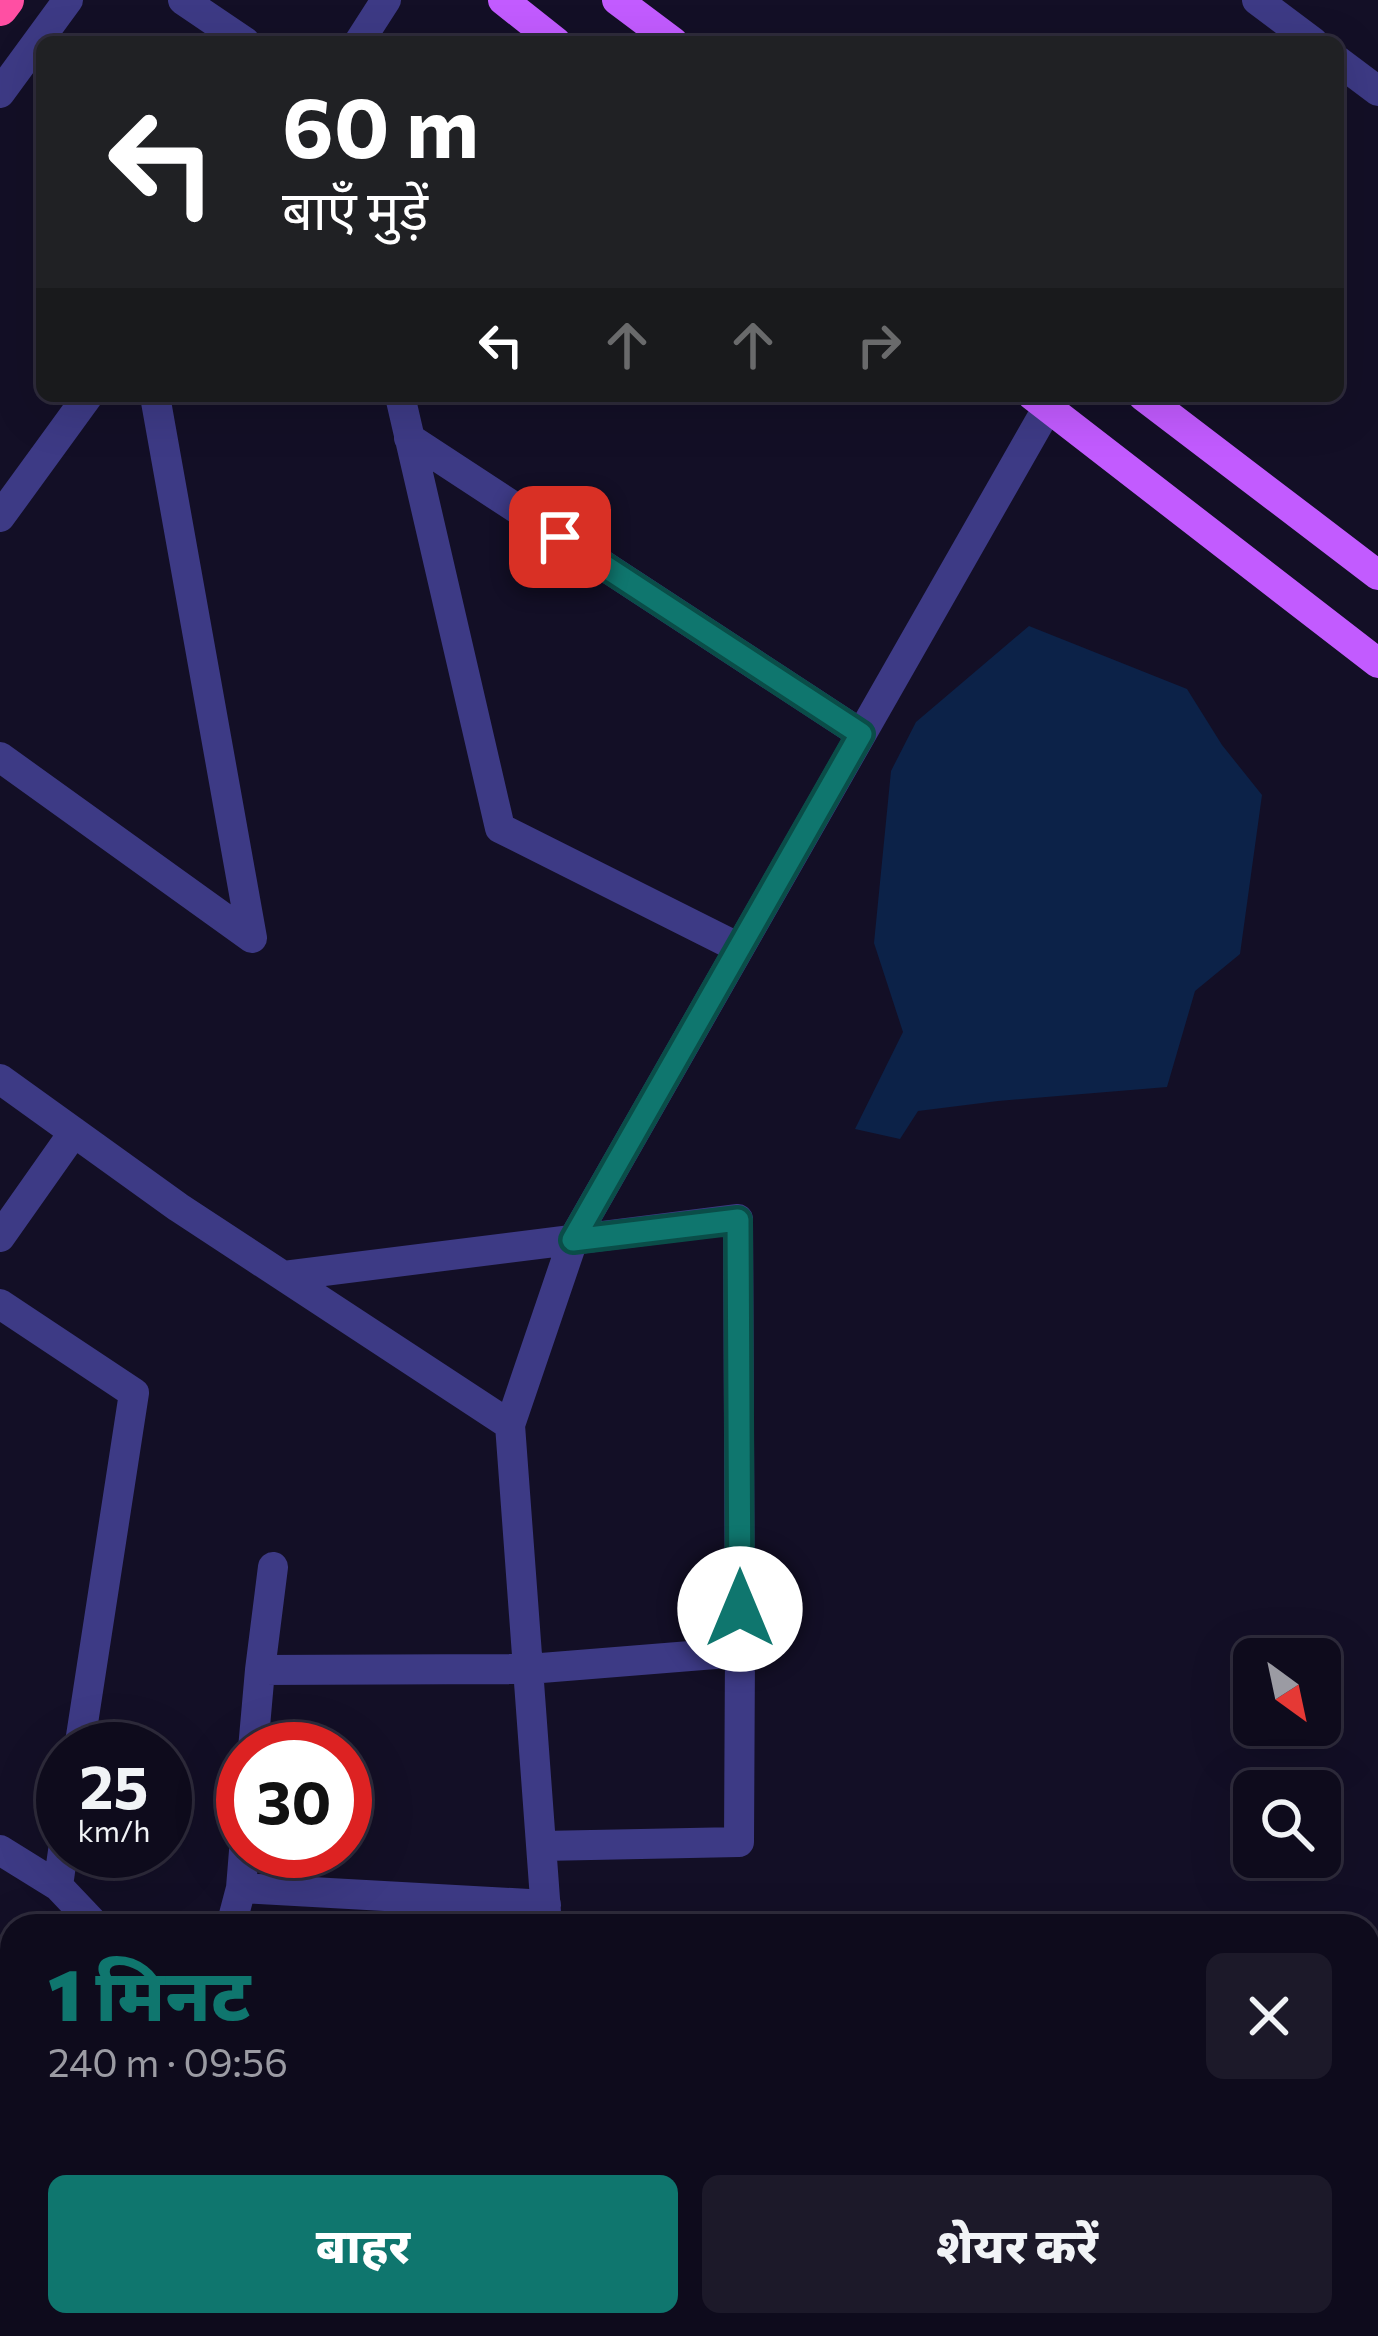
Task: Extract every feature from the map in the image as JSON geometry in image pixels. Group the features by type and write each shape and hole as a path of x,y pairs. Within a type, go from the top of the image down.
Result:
{"highway":[{"path":"0,8 6,0"}],"main road":[{"path":"503,0 548,36"},
{"path":"617,0 665,36"},
{"path":"1042,402 1378,663"},
{"path":"1151,402 1378,575"}],"street":[{"path":"42,36 68,0"},
{"path":"184,0 236,36"},
{"path":"363,36 386,0"},
{"path":"1257,0 1305,36"},
{"path":"0,93 36,44"},
{"path":"1344,66 1378,91"},
{"path":"0,517 84,402"},
{"path":"0,757 252,938 156,402"},
{"path":"401,402 500,828 739,948"},
{"path":"547,1914 510,1425 573,1240 861,734 1040,402"},
{"path":"410,438 861,734"},
{"path":"0,1079 178,1207 510,1425"},
{"path":"0,1237 74,1132"},
{"path":"284,1276 738,1220 739,1842 542,1846"},
{"path":"0,1304 134,1393 83,1722"},
{"path":"255,1722 273,1567"},
{"path":"260,1670 529,1670 740,1652"},
{"path":"0,1850 58,1886 85,1914"},
{"path":"58,1886 59,1878"},
{"path":"234,1914 242,1878"},
{"path":"241,1888 536,1914"}],"water":[{"path":"1029,626 1187,689 1222,745 1262,795 1240,954 1195,991 1167,1087 918,1111 900,1139 855,1129 903,1032 874,943 891,771 916,722"}],"route":[{"path":"560,537 861,734 573,1240 738,1220 740,1609"}]}
